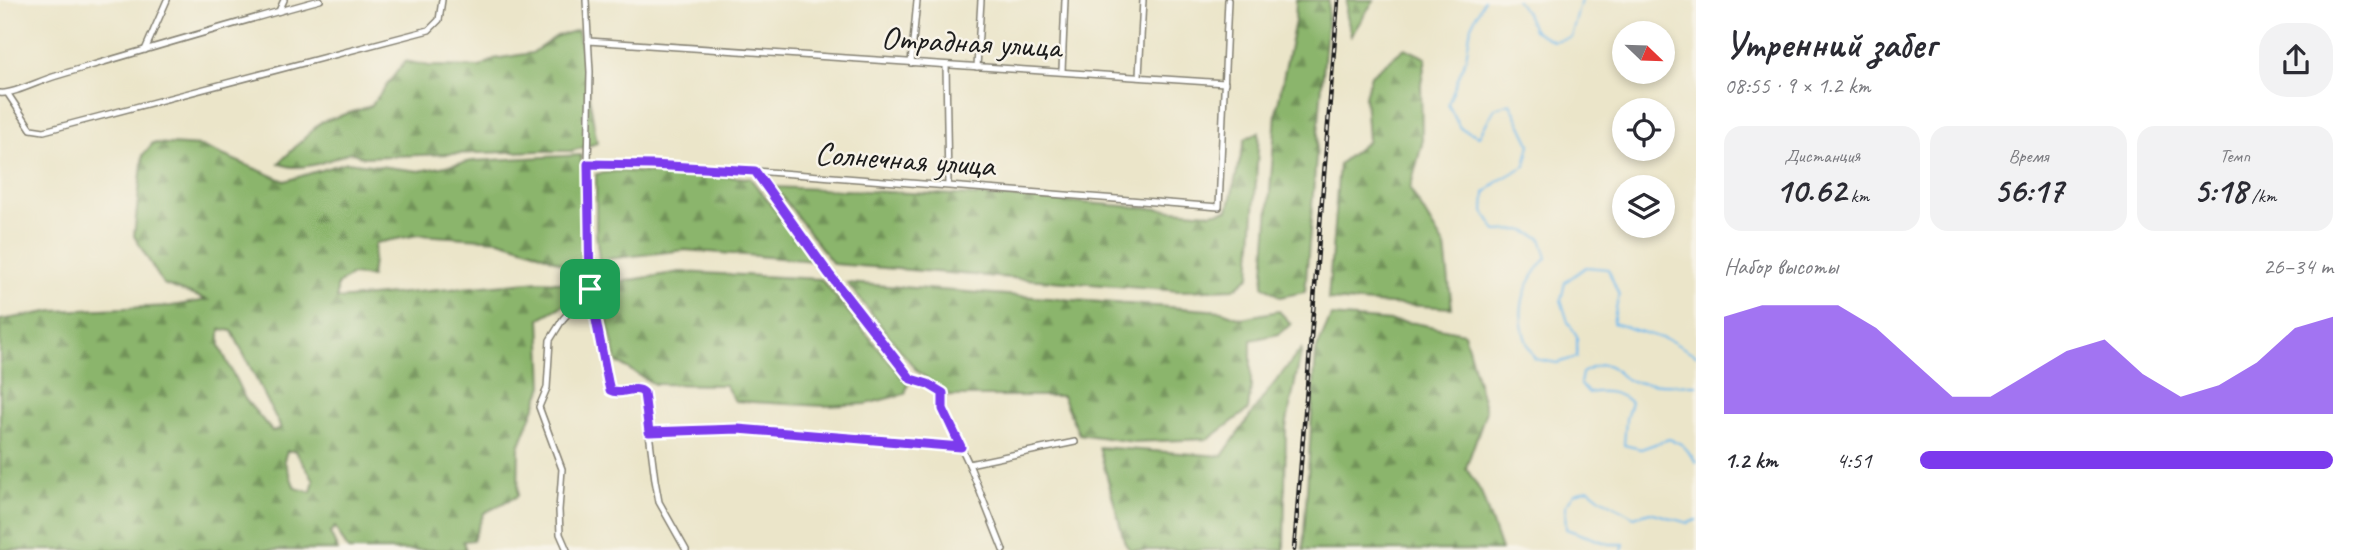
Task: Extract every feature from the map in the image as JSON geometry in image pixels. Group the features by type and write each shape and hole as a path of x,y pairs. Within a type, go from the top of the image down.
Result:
{"street":[{"path":"145,50 167,0"},
{"path":"279,11 284,0"},
{"path":"0,93 8,94 35,82 320,0"},
{"path":"8,94 31,129 44,131 429,30 439,20 442,0"},
{"path":"586,0 590,72 590,289 610,390 616,393 638,388 644,393 659,502 686,550"},
{"path":"977,67 981,0"},
{"path":"1062,71 1065,0"},
{"path":"1139,76 1143,0"},
{"path":"1225,83 1228,0"},
{"path":"911,63 917,1"},
{"name":"Отрадная улица","path":"588,41 1225,83"},
{"path":"946,65 948,185"},
{"name":"Солнечная улица","path":"588,164 755,171 1219,207 1225,83"},
{"path":"755,171 829,274 911,379 928,384 943,393 943,409 969,464 1003,550"},
{"path":"567,550 560,534 562,469 540,412 547,388 550,341 563,319 590,289"},
{"path":"649,432 738,429 961,447"},
{"path":"969,464 1075,442"}],"green space":[{"path":"1296,0 1329,0 1305,292 1280,297 1263,285 1276,113 1295,21"},
{"path":"1347,0 1374,0 1351,36 1346,12"},
{"path":"578,30 597,143 572,151 363,157 350,152 305,166 279,163 321,122 371,106 405,61 429,66 480,67 494,59 532,53 557,36"},
{"path":"1405,48 1426,58 1421,84 1422,144 1410,189 1445,247 1452,308 1328,300 1339,164 1368,141 1365,96 1371,75"},
{"path":"1259,132 1250,276 1234,289 1180,291 833,264 775,187 1025,198 1210,213 1228,210 1245,139"},
{"path":"153,143 201,146 285,181 347,162 419,171 473,161 581,155 581,223 586,250 584,261 577,270 532,250 499,240 418,235 375,243 371,277 352,275 337,285 337,299 540,281 575,283 571,301 540,318 543,386 519,447 518,496 484,513 473,540 463,541 466,550 348,550 335,527 330,533 338,550 0,550 0,320 54,311 172,306 207,300 163,284 134,236 143,155","holes":["220,329 232,331 281,428 272,431 245,399 220,347","287,451 295,451 314,480 311,492 295,488 284,460"]},
{"path":"617,171 750,178 815,261 685,250 599,260 596,174"},
{"path":"680,272 821,279 908,384 905,394 866,404 824,406 735,401 725,385 654,384 617,362 601,294 612,283"},
{"path":"847,283 1222,311 1241,318 1279,311 1291,324 1279,334 1251,340 1248,410 1209,439 1133,442 1079,434 1062,396 950,396 917,371"},
{"path":"1331,316 1415,323 1464,333 1486,411 1466,468 1481,492 1501,550 1303,550 1316,351"},
{"path":"1302,348 1286,427 1284,550 1130,550 1125,543 1099,447 1222,456"}],"waterway":[{"path":"1484,0 1471,26 1466,58 1448,104 1460,128 1479,136 1495,108 1510,103 1530,144 1525,166 1500,180 1485,193 1484,212 1496,231 1522,230 1541,238 1547,258 1530,281 1521,319 1528,346 1535,359 1557,363 1577,357 1577,336 1568,322 1561,300 1565,282 1586,267 1608,269 1619,295 1613,323 1671,341 1696,355"},
{"path":"1516,0 1526,13 1533,30 1553,41 1571,37 1581,0"},
{"path":"1696,385 1635,382 1628,380 1609,365 1594,367 1582,373 1580,384 1589,393 1611,393 1631,402 1626,419 1624,445 1641,449 1669,439 1682,444 1696,462"},
{"path":"1622,550 1624,544 1609,544 1566,529 1565,506 1575,493 1589,489 1634,517 1650,512 1688,523 1696,520"}],"railway":[{"path":"1294,550 1338,0"}],"route":[{"path":"588,164 755,171 829,274 911,379 928,384 943,393 943,409 961,447 738,429 649,432 642,390 638,388 616,393 610,390 590,289 588,164"}]}
